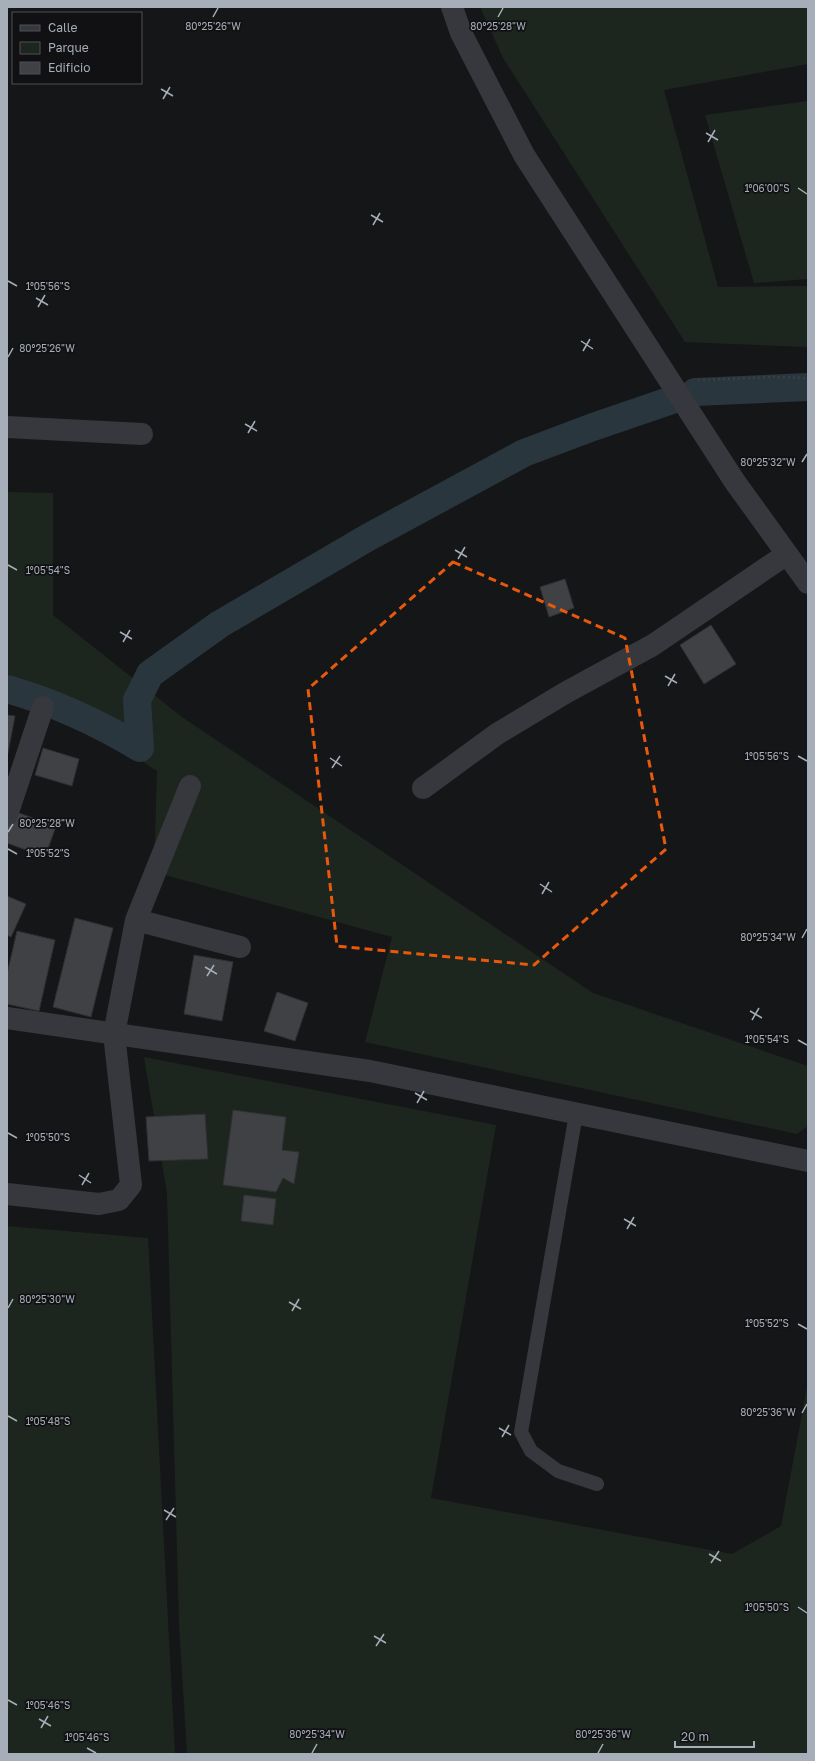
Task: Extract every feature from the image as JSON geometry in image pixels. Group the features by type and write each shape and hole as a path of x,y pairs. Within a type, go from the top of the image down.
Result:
{"street":[{"path":"452,7 461,33 524,155 735,482 808,583"},
{"path":"7,427 142,434"},
{"path":"423,788 496,734 565,693 653,644 787,554"},
{"path":"7,815 43,707"},
{"path":"7,1194 99,1204 119,1200 131,1185 114,1034 136,920 190,786"},
{"path":"136,920 240,947"},
{"path":"7,1018 370,1071 808,1161"}],"lane":[{"path":"576,1114 521,1432 531,1450 558,1470 597,1484"}],"path":[{"path":"670,381 772,377 808,378"}],"highlighted area":[{"path":"453,562 625,638 666,849 534,965 337,946 308,689"}],"green space":[{"path":"480,7 808,7 808,64 664,90 718,287 808,286 808,347 685,342 503,58"},
{"path":"808,101 808,279 754,283 705,115"},
{"path":"7,492 53,493 53,615 182,717 593,993 808,1066 808,1126 797,1134 365,1042 392,937 154,872 157,771 7,674"},
{"path":"144,1057 496,1125 431,1498 732,1554 781,1526 808,1382 808,1754 187,1754 179,1623 167,1193"},
{"path":"7,1226 148,1238 175,1754 7,1754"}],"building":[{"path":"565,579 574,608 549,617 540,587"},
{"path":"711,625 736,664 704,684 680,645"},
{"path":"7,715 15,716 8,753 7,752"},
{"path":"43,748 79,759 72,786 35,775"},
{"path":"13,811 56,826 45,857 7,843 7,828"},
{"path":"7,896 26,904 11,937 7,935"},
{"path":"75,918 113,928 91,1017 53,1007"},
{"path":"17,931 55,940 39,1011 7,1004 7,974"},
{"path":"194,955 233,962 222,1021 184,1014"},
{"path":"277,992 308,1003 295,1041 264,1031"},
{"path":"233,1110 286,1117 282,1150 299,1152 294,1184 283,1178 276,1192 223,1185"},
{"path":"205,1114 208,1159 149,1161 146,1117"},
{"path":"244,1195 276,1199 273,1225 241,1221"}],"waterway":[{"path":"695,392 808,387"},
{"path":"7,689 42,700 76,714 140,748 137,700 150,674 220,624 367,538 524,453 593,427 672,400"}]}
